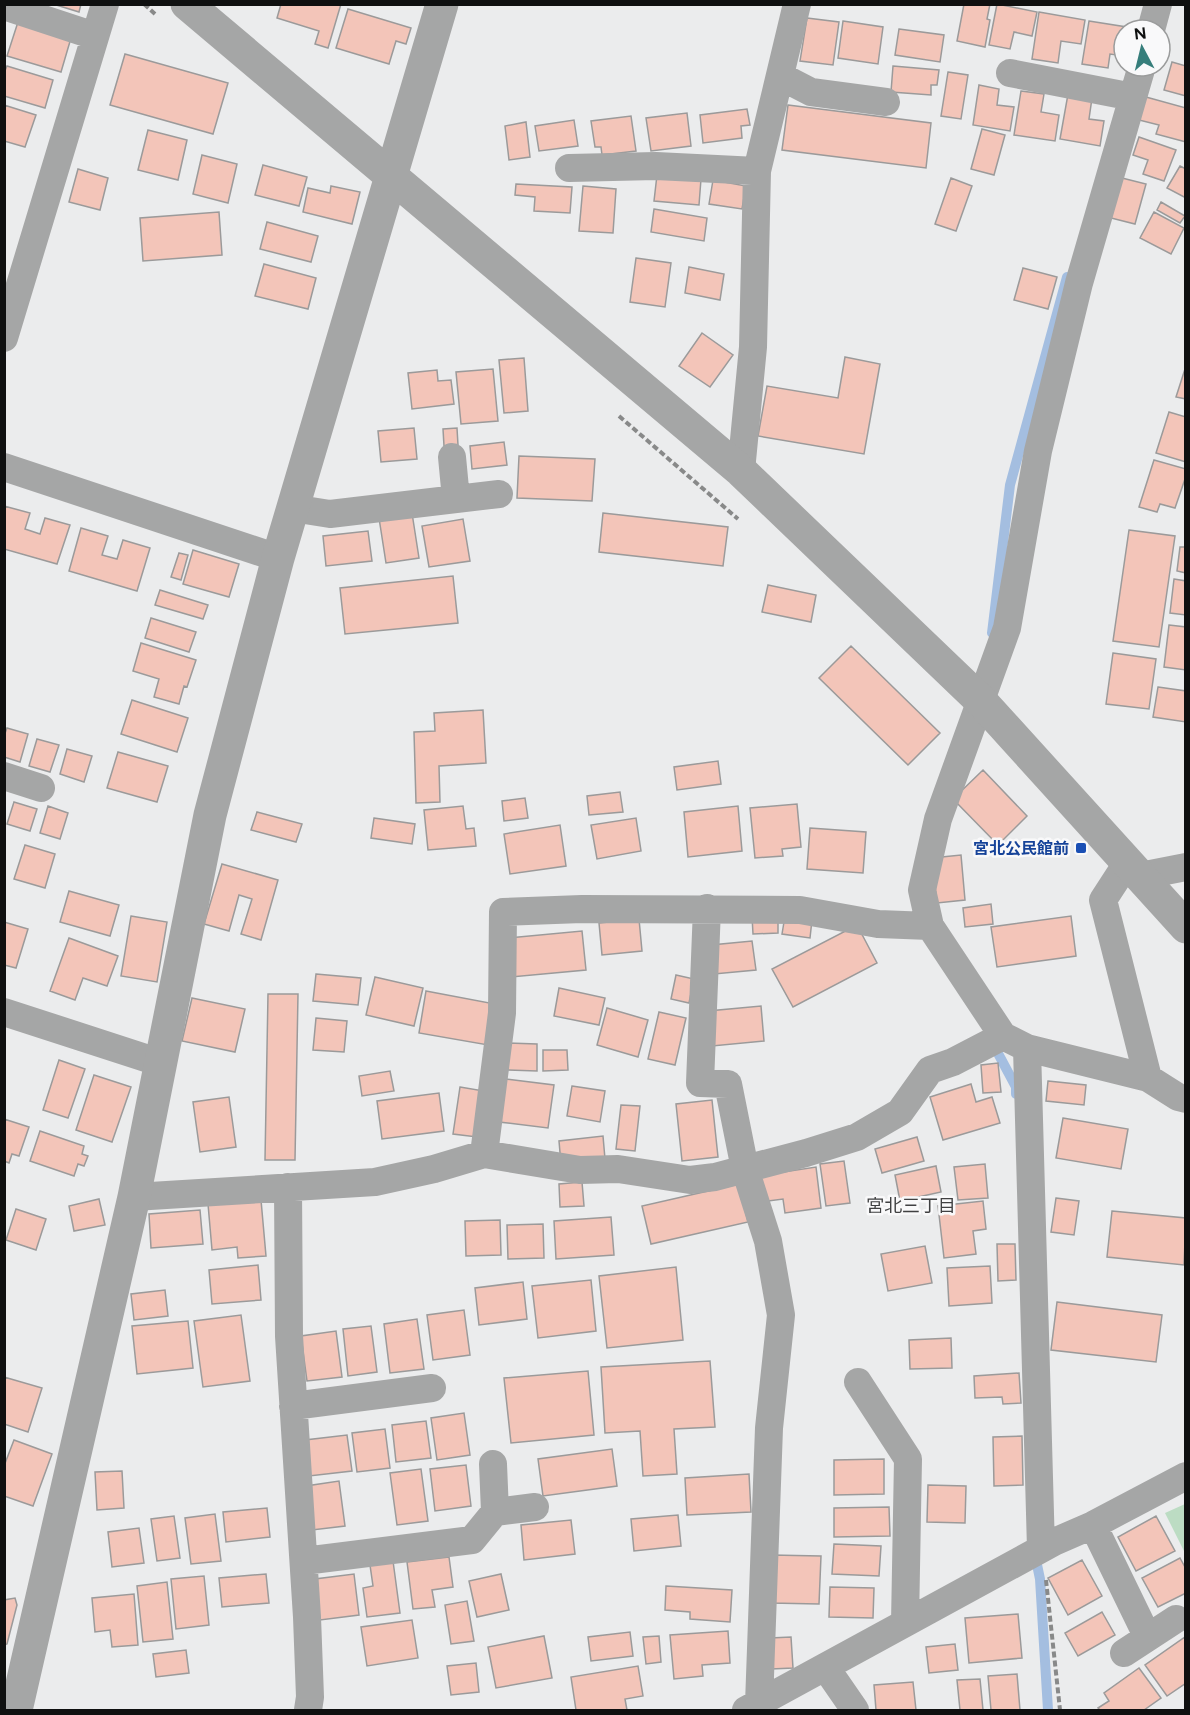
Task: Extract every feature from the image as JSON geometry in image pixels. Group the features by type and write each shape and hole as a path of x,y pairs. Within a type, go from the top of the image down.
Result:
{"street":[{"path":"4,338 105,4"},
{"path":"187,4 741,471 981,701 1185,927"},
{"path":"16,1710 134,1197 210,815 292,508 442,4"},
{"path":"741,471 753,347 757,171 796,4"},
{"path":"4,6 95,36"},
{"path":"1010,73 1133,97"},
{"path":"780,76 811,92 886,102"},
{"path":"1040,1550 1015,1042 930,926 922,890 938,819 1007,628 1038,451 1079,283 1139,78"},
{"path":"569,168 656,166 757,171"},
{"path":"452,457 456,499"},
{"path":"4,467 278,558"},
{"path":"292,508 330,514 499,494"},
{"path":"4,776 41,788"},
{"path":"1148,1078 1103,900 1133,869 1185,867"},
{"path":"484,1154 502,1013 503,912 707,908 800,910 878,924 930,926"},
{"path":"707,908 700,1083 728,1084 745,1169 768,1241 781,1315 769,1428 752,1707"},
{"path":"4,1012 161,1063"},
{"path":"134,1197 375,1182 434,1169 484,1154 580,1170 618,1169 690,1180 715,1177 806,1154 856,1137 900,1112 930,1070 1015,1042 1148,1078 1185,1099"},
{"path":"288,1187 289,1336 304,1561 310,1696 308,1710"},
{"path":"858,1382 908,1459 905,1623"},
{"path":"292,1406 432,1388"},
{"path":"304,1561 472,1540 495,1512 493,1464"},
{"path":"752,1707 1040,1550 1185,1476"},
{"path":"495,1512 535,1507"},
{"path":"1092,1525 1147,1636"},
{"path":"1124,1653 1176,1619"},
{"path":"826,1668 855,1710"}],"path":[{"path":"616,413 742,521"},
{"path":"1040,1550 1050,1612 1060,1710"}],"green space":[{"path":"1185,1504 1185,1553 1165,1513"}],"building":[{"path":"53,4 81,4 79,12"},
{"path":"281,4 341,4 328,48 315,44 319,31 277,18"},
{"path":"964,4 990,4 987,19 990,20 985,47 957,41"},
{"path":"997,4 1037,12 1032,36 1014,32 1010,49 989,45"},
{"path":"348,9 411,28 406,44 396,41 389,64 336,48"},
{"path":"1039,12 1085,20 1081,44 1061,41 1058,63 1032,59"},
{"path":"807,18 839,22 833,65 800,61"},
{"path":"843,21 883,27 878,64 838,58"},
{"path":"1089,21 1112,25 1112,54 1110,54 1108,68 1082,64"},
{"path":"18,22 71,38 61,72 7,56"},
{"path":"899,29 944,35 940,62 895,55"},
{"path":"125,54 228,83 213,134 110,105"},
{"path":"1172,62 1186,66 1186,96 1164,90 1167,78 1172,78"},
{"path":"7,66 53,80 45,108 4,96 4,73"},
{"path":"893,66 939,70 937,85 931,85 931,95 891,92"},
{"path":"948,72 968,75 961,119 941,116"},
{"path":"979,85 999,89 997,105 1014,107 1010,131 973,125"},
{"path":"1021,91 1044,94 1041,112 1059,115 1055,141 1014,135"},
{"path":"1068,94 1092,98 1089,119 1104,121 1100,146 1060,139"},
{"path":"1146,97 1186,108 1186,142 1156,134 1159,125 1139,120"},
{"path":"4,105 36,115 25,147 4,141"},
{"path":"788,105 931,123 926,168 782,150"},
{"path":"747,109 750,125 741,126 742,138 703,143 700,115"},
{"path":"687,113 691,146 651,151 646,118"},
{"path":"631,116 636,151 602,155 601,147 595,147 591,121"},
{"path":"574,120 578,146 539,151 535,126"},
{"path":"526,122 530,157 509,160 505,126"},
{"path":"982,129 1005,135 994,175 971,169"},
{"path":"148,130 187,140 178,180 138,170"},
{"path":"1139,137 1176,150 1164,181 1143,174 1148,160 1133,155"},
{"path":"202,155 237,164 228,203 193,194"},
{"path":"263,165 307,177 299,206 255,195"},
{"path":"1180,166 1186,169 1186,198 1167,188"},
{"path":"78,169 108,178 100,210 69,202"},
{"path":"657,175 701,179 699,205 654,201"},
{"path":"951,178 972,186 956,231 935,224"},
{"path":"1122,178 1146,184 1135,224 1111,218"},
{"path":"713,180 746,186 742,209 709,204"},
{"path":"516,184 572,187 570,213 534,211 535,197 515,195"},
{"path":"331,186 360,192 352,224 303,212 308,188 330,193"},
{"path":"583,186 616,189 613,233 579,231"},
{"path":"1161,202 1185,216 1180,223 1157,210"},
{"path":"654,209 707,218 704,241 651,232"},
{"path":"219,212 222,255 143,261 140,218"},
{"path":"1154,212 1184,228 1171,254 1140,238"},
{"path":"267,222 318,236 311,262 260,249"},
{"path":"636,258 671,263 665,307 630,302"},
{"path":"264,264 316,278 308,309 255,296"},
{"path":"689,267 724,274 720,300 685,293"},
{"path":"1023,268 1057,277 1048,309 1014,300"},
{"path":"702,333 733,355 710,387 679,366"},
{"path":"845,357 880,364 864,454 758,436 767,386 838,398"},
{"path":"524,358 528,411 504,413 499,360"},
{"path":"493,369 498,421 461,424 456,372"},
{"path":"437,370 438,381 451,380 454,404 412,409 408,373"},
{"path":"1186,370 1186,399 1176,397"},
{"path":"1169,412 1186,417 1186,462 1156,453"},
{"path":"414,428 417,459 381,462 378,431"},
{"path":"457,428 458,445 444,446 443,429"},
{"path":"504,442 507,465 472,469 470,446"},
{"path":"519,456 595,459 592,501 517,498"},
{"path":"1154,460 1186,469 1186,476 1175,508 1160,504 1157,512 1139,507"},
{"path":"4,506 30,513 25,529 40,534 45,518 70,525 57,564 4,549"},
{"path":"412,513 419,558 386,563 379,518"},
{"path":"603,513 728,527 723,566 599,552"},
{"path":"463,519 470,561 429,567 422,526"},
{"path":"81,528 108,536 102,555 117,559 123,540 150,548 137,591 69,571"},
{"path":"1129,530 1175,536 1159,647 1113,641"},
{"path":"368,531 372,561 326,566 323,536"},
{"path":"1180,547 1186,547 1186,573 1177,571"},
{"path":"193,550 239,564 229,597 183,584"},
{"path":"179,553 188,555 181,580 171,577"},
{"path":"453,576 458,623 345,634 340,588"},
{"path":"1174,579 1186,581 1186,615 1170,613"},
{"path":"768,585 816,595 811,622 762,612"},
{"path":"160,590 208,605 203,619 155,605"},
{"path":"151,618 196,632 189,652 145,638"},
{"path":"1169,625 1186,627 1186,670 1164,667"},
{"path":"141,643 196,660 187,687 184,686 179,704 154,697 159,679 133,671"},
{"path":"851,646 940,733 908,765 819,678"},
{"path":"1113,653 1156,659 1149,709 1106,704"},
{"path":"1158,687 1186,691 1186,722 1153,717"},
{"path":"132,700 188,718 177,752 121,734"},
{"path":"483,710 486,763 439,766 440,802 416,803 414,732 435,731 434,713"},
{"path":"7,728 28,734 20,762 4,757 4,736"},
{"path":"37,739 59,745 50,772 29,766"},
{"path":"67,749 92,756 84,782 60,774"},
{"path":"118,752 168,766 157,802 107,788"},
{"path":"718,761 721,784 677,790 674,767"},
{"path":"983,770 1027,816 998,845 953,799"},
{"path":"620,792 623,812 589,815 587,796"},
{"path":"525,798 528,818 504,821 502,801"},
{"path":"14,802 37,809 30,831 7,824"},
{"path":"797,804 801,847 782,849 783,856 755,858 750,808"},
{"path":"48,806 68,813 60,839 40,833"},
{"path":"463,806 466,829 474,828 476,846 428,850 424,810"},
{"path":"738,806 742,851 688,857 684,812"},
{"path":"257,812 302,824 296,842 251,830"},
{"path":"374,818 415,824 412,844 371,838"},
{"path":"636,818 641,851 597,859 591,825"},
{"path":"560,825 566,866 510,874 504,834"},
{"path":"810,828 866,832 863,873 807,869"},
{"path":"25,845 55,854 45,888 14,879"},
{"path":"961,855 965,900 937,903 932,858"},
{"path":"222,864 278,880 261,940 241,934 252,899 239,895 229,931 204,924"},
{"path":"69,891 119,905 110,936 60,922"},
{"path":"991,904 993,924 965,927 963,908"},
{"path":"778,915 778,933 753,934 752,916"},
{"path":"131,916 167,922 157,982 121,976"},
{"path":"785,916 812,920 810,938 782,934"},
{"path":"1071,916 1076,956 997,967 991,927"},
{"path":"639,919 642,951 602,955 599,923"},
{"path":"4,922 28,929 16,968 4,965"},
{"path":"857,925 877,963 793,1007 772,969"},
{"path":"582,931 586,970 511,977 508,938"},
{"path":"69,938 118,956 107,986 83,978 75,1000 50,991"},
{"path":"752,941 756,970 714,974 711,945"},
{"path":"316,974 361,978 358,1005 313,1001"},
{"path":"676,975 694,979 689,1003 671,999"},
{"path":"375,977 423,988 414,1026 366,1015"},
{"path":"559,988 605,998 599,1025 554,1016"},
{"path":"426,991 495,1004 488,1045 419,1033"},
{"path":"268,994 298,994 295,1160 265,1160"},
{"path":"192,998 245,1009 235,1052 182,1041"},
{"path":"761,1006 764,1041 712,1046 708,1011"},
{"path":"607,1008 648,1020 638,1057 597,1045"},
{"path":"659,1012 686,1018 675,1065 648,1059"},
{"path":"316,1018 347,1021 344,1052 313,1050"},
{"path":"508,1043 537,1044 537,1071 507,1070"},
{"path":"543,1050 567,1050 568,1070 543,1071"},
{"path":"59,1060 85,1069 68,1118 43,1110"},
{"path":"998,1063 1001,1092 983,1093 981,1065"},
{"path":"390,1071 394,1091 362,1096 359,1076"},
{"path":"94,1075 131,1087 112,1142 76,1130"},
{"path":"505,1079 554,1085 548,1128 499,1122"},
{"path":"1048,1081 1086,1085 1084,1105 1046,1101"},
{"path":"971,1084 976,1102 992,1097 1000,1123 943,1140 930,1097"},
{"path":"572,1086 605,1091 600,1122 567,1116"},
{"path":"460,1087 484,1091 477,1137 453,1134"},
{"path":"439,1093 444,1131 382,1139 377,1101"},
{"path":"229,1097 236,1147 200,1152 193,1102"},
{"path":"712,1100 718,1157 682,1161 676,1104"},
{"path":"621,1105 640,1106 635,1151 616,1149"},
{"path":"1063,1118 1128,1129 1121,1169 1056,1158"},
{"path":"4,1119 29,1127 19,1156 12,1154 9,1163 4,1161"},
{"path":"40,1131 84,1146 82,1154 88,1156 84,1166 78,1164 74,1176 30,1161"},
{"path":"603,1136 605,1159 561,1164 559,1141"},
{"path":"917,1137 924,1161 882,1173 875,1149"},
{"path":"844,1161 850,1203 826,1206 820,1164"},
{"path":"985,1164 988,1198 958,1200 954,1167"},
{"path":"936,1166 941,1192 900,1201 895,1175"},
{"path":"816,1167 821,1208 785,1213 783,1199 760,1202 757,1176"},
{"path":"582,1182 584,1206 560,1207 559,1184"},
{"path":"739,1184 748,1222 651,1244 642,1206"},
{"path":"1056,1198 1079,1201 1074,1235 1051,1232"},
{"path":"99,1199 105,1225 74,1231 69,1206"},
{"path":"261,1200 266,1256 238,1258 237,1247 212,1250 208,1204"},
{"path":"983,1201 986,1229 973,1231 976,1254 944,1258 938,1206"},
{"path":"16,1209 46,1219 36,1250 6,1240"},
{"path":"200,1210 203,1244 151,1248 149,1214"},
{"path":"1112,1211 1186,1218 1184,1265 1107,1257"},
{"path":"611,1217 614,1255 556,1259 554,1221"},
{"path":"500,1220 501,1255 466,1256 465,1221"},
{"path":"543,1224 544,1258 508,1259 507,1225"},
{"path":"997,1244 1015,1244 1016,1280 998,1281"},
{"path":"925,1246 932,1283 888,1291 881,1254"},
{"path":"258,1265 261,1300 212,1304 209,1270"},
{"path":"990,1266 992,1303 949,1306 947,1268"},
{"path":"676,1267 683,1340 607,1348 599,1276"},
{"path":"591,1280 596,1331 538,1338 532,1286"},
{"path":"523,1282 527,1319 479,1325 475,1288"},
{"path":"165,1290 168,1316 134,1320 131,1294"},
{"path":"1057,1302 1162,1315 1156,1362 1051,1350"},
{"path":"464,1310 470,1355 433,1360 427,1315"},
{"path":"241,1315 250,1381 203,1387 194,1321"},
{"path":"417,1319 424,1369 390,1373 384,1324"},
{"path":"188,1321 193,1368 137,1374 132,1326"},
{"path":"371,1326 377,1372 348,1376 343,1329"},
{"path":"336,1331 342,1377 307,1381 301,1336"},
{"path":"951,1338 952,1368 910,1369 909,1340"},
{"path":"710,1361 715,1427 674,1429 677,1474 643,1476 640,1431 605,1433 601,1367"},
{"path":"588,1371 594,1435 511,1443 504,1378"},
{"path":"1019,1373 1021,1403 1003,1404 1002,1397 975,1398 974,1376"},
{"path":"4,1377 42,1388 28,1432 4,1424"},
{"path":"464,1413 470,1455 437,1460 431,1418"},
{"path":"426,1421 431,1458 396,1462 392,1425"},
{"path":"385,1429 390,1468 357,1472 352,1433"},
{"path":"347,1435 352,1471 309,1476 305,1440"},
{"path":"1022,1436 1023,1485 994,1486 993,1437"},
{"path":"14,1440 52,1454 33,1506 4,1496 4,1466"},
{"path":"612,1449 617,1486 543,1496 538,1459"},
{"path":"884,1459 884,1494 834,1495 834,1460"},
{"path":"466,1465 471,1506 435,1511 430,1469"},
{"path":"421,1469 428,1521 397,1525 390,1473"},
{"path":"122,1471 124,1508 97,1510 95,1472"},
{"path":"749,1474 751,1512 687,1515 685,1478"},
{"path":"339,1481 345,1526 312,1530 306,1486"},
{"path":"928,1485 966,1486 965,1523 927,1522"},
{"path":"889,1507 890,1536 834,1537 834,1508"},
{"path":"267,1508 270,1537 226,1542 223,1512"},
{"path":"215,1514 221,1561 191,1564 185,1518"},
{"path":"678,1515 681,1546 634,1551 631,1519"},
{"path":"174,1516 180,1558 157,1561 151,1519"},
{"path":"1156,1516 1175,1551 1136,1571 1118,1537"},
{"path":"571,1520 575,1554 524,1560 521,1525"},
{"path":"139,1528 144,1563 112,1567 108,1532"},
{"path":"834,1544 881,1546 879,1576 832,1574"},
{"path":"771,1555 821,1556 819,1604 770,1603"},
{"path":"449,1557 453,1587 432,1590 435,1607 413,1609 407,1562"},
{"path":"1180,1558 1186,1569 1186,1593 1158,1607 1142,1578"},
{"path":"1082,1560 1102,1596 1068,1615 1048,1578"},
{"path":"393,1561 400,1613 367,1617 363,1588 373,1586 370,1565"},
{"path":"266,1574 269,1603 222,1607 219,1578"},
{"path":"354,1574 359,1615 320,1620 315,1579"},
{"path":"501,1574 509,1610 477,1617 469,1581"},
{"path":"204,1576 209,1625 176,1629 171,1579"},
{"path":"167,1582 173,1639 143,1642 137,1586"},
{"path":"666,1586 732,1590 730,1622 690,1619 690,1612 665,1610"},
{"path":"830,1587 874,1588 873,1618 829,1617"},
{"path":"134,1594 138,1645 112,1647 110,1630 95,1632 92,1598"},
{"path":"15,1598 17,1605 7,1644 4,1645 4,1600"},
{"path":"467,1601 474,1641 451,1644 445,1605"},
{"path":"1102,1612 1115,1635 1078,1656 1065,1633"},
{"path":"1018,1614 1022,1658 969,1663 965,1618"},
{"path":"412,1620 418,1658 367,1666 361,1627"},
{"path":"728,1631 730,1663 702,1665 703,1676 674,1679 670,1635"},
{"path":"630,1632 633,1656 591,1661 588,1637"},
{"path":"544,1636 552,1678 496,1688 488,1647"},
{"path":"659,1636 661,1662 646,1664 643,1637"},
{"path":"791,1637 793,1668 771,1669 770,1638"},
{"path":"1185,1637 1186,1683 1167,1696 1145,1665"},
{"path":"955,1644 958,1670 929,1673 926,1647"},
{"path":"186,1650 189,1673 156,1677 153,1654"},
{"path":"476,1663 479,1692 451,1695 447,1666"},
{"path":"638,1666 643,1696 625,1699 627,1710 576,1710 571,1677"},
{"path":"1139,1668 1161,1698 1144,1710 1100,1710 1098,1708 1109,1701 1104,1693"},
{"path":"1017,1674 1020,1710 991,1710 988,1676"},
{"path":"980,1679 983,1710 960,1710 957,1680"},
{"path":"913,1682 916,1710 876,1710 874,1685"}],"waterway":[{"path":"992,633 1010,485 1067,277"},
{"path":"993,1044 1016,1087 1016,1094"},
{"path":"1035,1555 1040,1579 1048,1710"}],"place":[{"name":"宮北公民館前","path":"1081,848"}],"district":[{"name":"宮北三丁目","path":"911,1206"}]}
